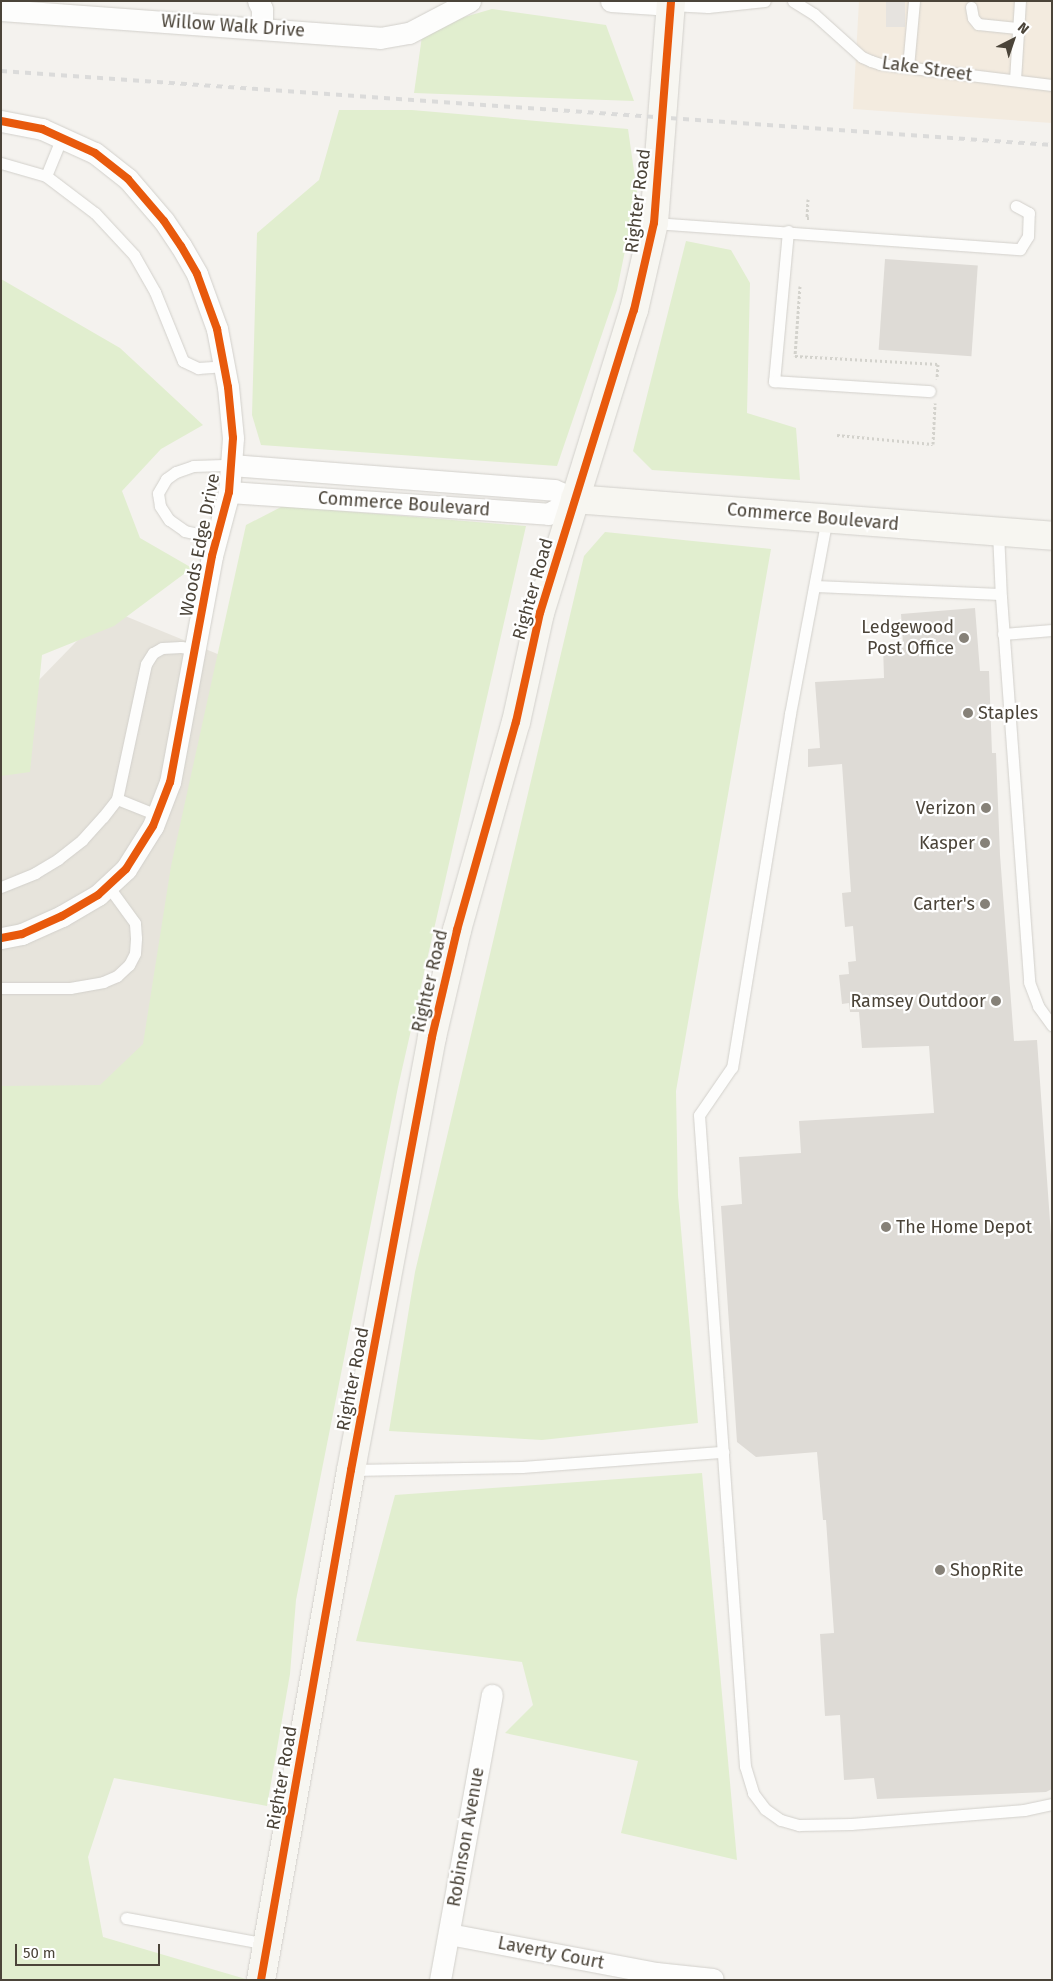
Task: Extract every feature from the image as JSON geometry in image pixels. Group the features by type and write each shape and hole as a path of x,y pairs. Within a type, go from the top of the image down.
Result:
{"street":[{"path":"258,1 262,9 262,28"},
{"path":"611,1 671,3"},
{"name":"Willow Walk Drive","path":"1,10 380,38 409,33 462,3"},
{"name":"Righter Road","path":"261,1980 351,1470 434,1028 457,930 516,722 540,613 634,310 654,223 671,3"},
{"name":"Woods Edge Drive","path":"1,121 42,129 62,137 109,163 148,199 182,246 208,301 217,329 225,366 233,438 229,492 217,538 170,782 157,815 126,869 98,895 62,916 22,934 1,938"},
{"name":"Commerce Boulevard","path":"231,465 554,490 575,500 1052,536"},
{"name":"Commerce Boulevard","path":"229,492 548,514 575,500"},
{"name":"Robinson Avenue","path":"440,1980 492,1695"},
{"name":"Laverty Court","path":"449,1934 656,1972 713,1979"}],"lane":[{"path":"671,3 708,6 765,1"},
{"name":"Lake Street","path":"793,1 814,14 862,57 880,64 1052,85"},
{"path":"908,68 914,1"},
{"path":"1015,80 1020,1"},
{"path":"971,7 973,18 978,24 1018,28"},
{"path":"46,176 62,137"},
{"path":"1,163 46,176 95,213 134,255 155,292 183,361 198,368 225,366"},
{"path":"654,223 788,231 933,244 1020,249 1028,236 1029,214 1016,206"},
{"path":"788,231 774,381 934,391"},
{"path":"217,538 185,531 169,520 160,506 158,493 166,479 176,472 193,466 231,465"},
{"path":"827,518 790,714 732,1067 699,1115 745,1766 753,1793 765,1809 781,1820 799,1825 1014,1811 1052,1804"},
{"path":"998,532 1000,594 1029,982 1038,1006 1052,1026"},
{"path":"815,586 1000,594"},
{"path":"1004,634 1052,630"},
{"path":"1,887 35,873 58,859 82,840 117,799 146,664 153,653 162,648 195,649"},
{"path":"117,799 157,815"},
{"path":"1,988 70,988 103,982 117,976 129,965 135,953 135,923 108,886"},
{"path":"351,1470 522,1467 723,1452"},
{"path":"126,1918 267,1944"}],"path":[{"path":"800,282 795,356 938,364 934,391 933,444 837,435"}],"shaded area":[{"path":"859,1 1052,1 1052,123 853,109"},
{"path":"886,1 905,1 905,27 886,27"},
{"path":"108,609 220,655 141,1083 1,1100 1,719"}],"green space":[{"path":"492,9 606,25 634,101 414,93 423,29"},
{"path":"339,110 412,110 628,129 637,192 617,290 557,466 261,445 252,415 257,233 319,180"},
{"path":"686,241 731,250 750,283 747,413 796,428 800,480 652,470 633,451"},
{"path":"1,279 120,348 203,425 161,449 122,491 140,538 192,568 114,626 42,655 30,772 1,776"},
{"path":"283,506 526,526 398,1087 296,1600 290,1674 267,1806 114,1778 88,1857 103,1937 249,1980 1,1980 1,1086 100,1085 143,1044 171,866 246,525"},
{"path":"605,532 771,549 676,1091 678,1195 698,1423 542,1440 389,1431 415,1272 584,556"},
{"path":"702,1473 737,1860 621,1833 638,1761 505,1733 533,1705 522,1662 356,1641 395,1495"}],"building":[{"path":"885,259 978,265 971,356 879,350"},
{"path":"975,608 980,671 989,671 992,753 996,753 1000,855 1014,1041 1037,1040 1052,1249 1052,1789 1046,1792 877,1799 874,1778 844,1780 840,1715 825,1716 820,1634 834,1633 826,1520 823,1520 817,1452 756,1457 737,1442 721,1206 742,1204 739,1157 801,1153 799,1121 934,1113 929,1046 862,1048 859,1012 850,1012 849,1003 842,1004 839,975 849,974 848,962 856,961 853,926 845,927 842,893 851,892 842,764 808,767 808,749 820,748 815,682 884,678 883,645 903,644 901,614"}],"railway":[{"path":"1,71 1052,145"}],"cycle path":[{"path":"261,1980 351,1470 432,1037 457,930 516,722 540,613 634,310 654,223 671,1"},
{"path":"1,121 42,129 95,153 128,179 164,221 197,274 217,329 228,387 233,438 229,492 212,556 170,782 153,826 126,869 98,895 62,916 22,934 1,938"}],"place":[{"name":"Ledgewood Post Office","path":"964,638"},
{"name":"Staples","path":"968,713"},
{"name":"Verizon","path":"986,808"},
{"name":"Kasper","path":"985,843"},
{"name":"Carter's","path":"985,904"},
{"name":"Ramsey Outdoor","path":"996,1001"},
{"name":"The Home Depot","path":"886,1227"},
{"name":"ShopRite","path":"940,1570"}]}
